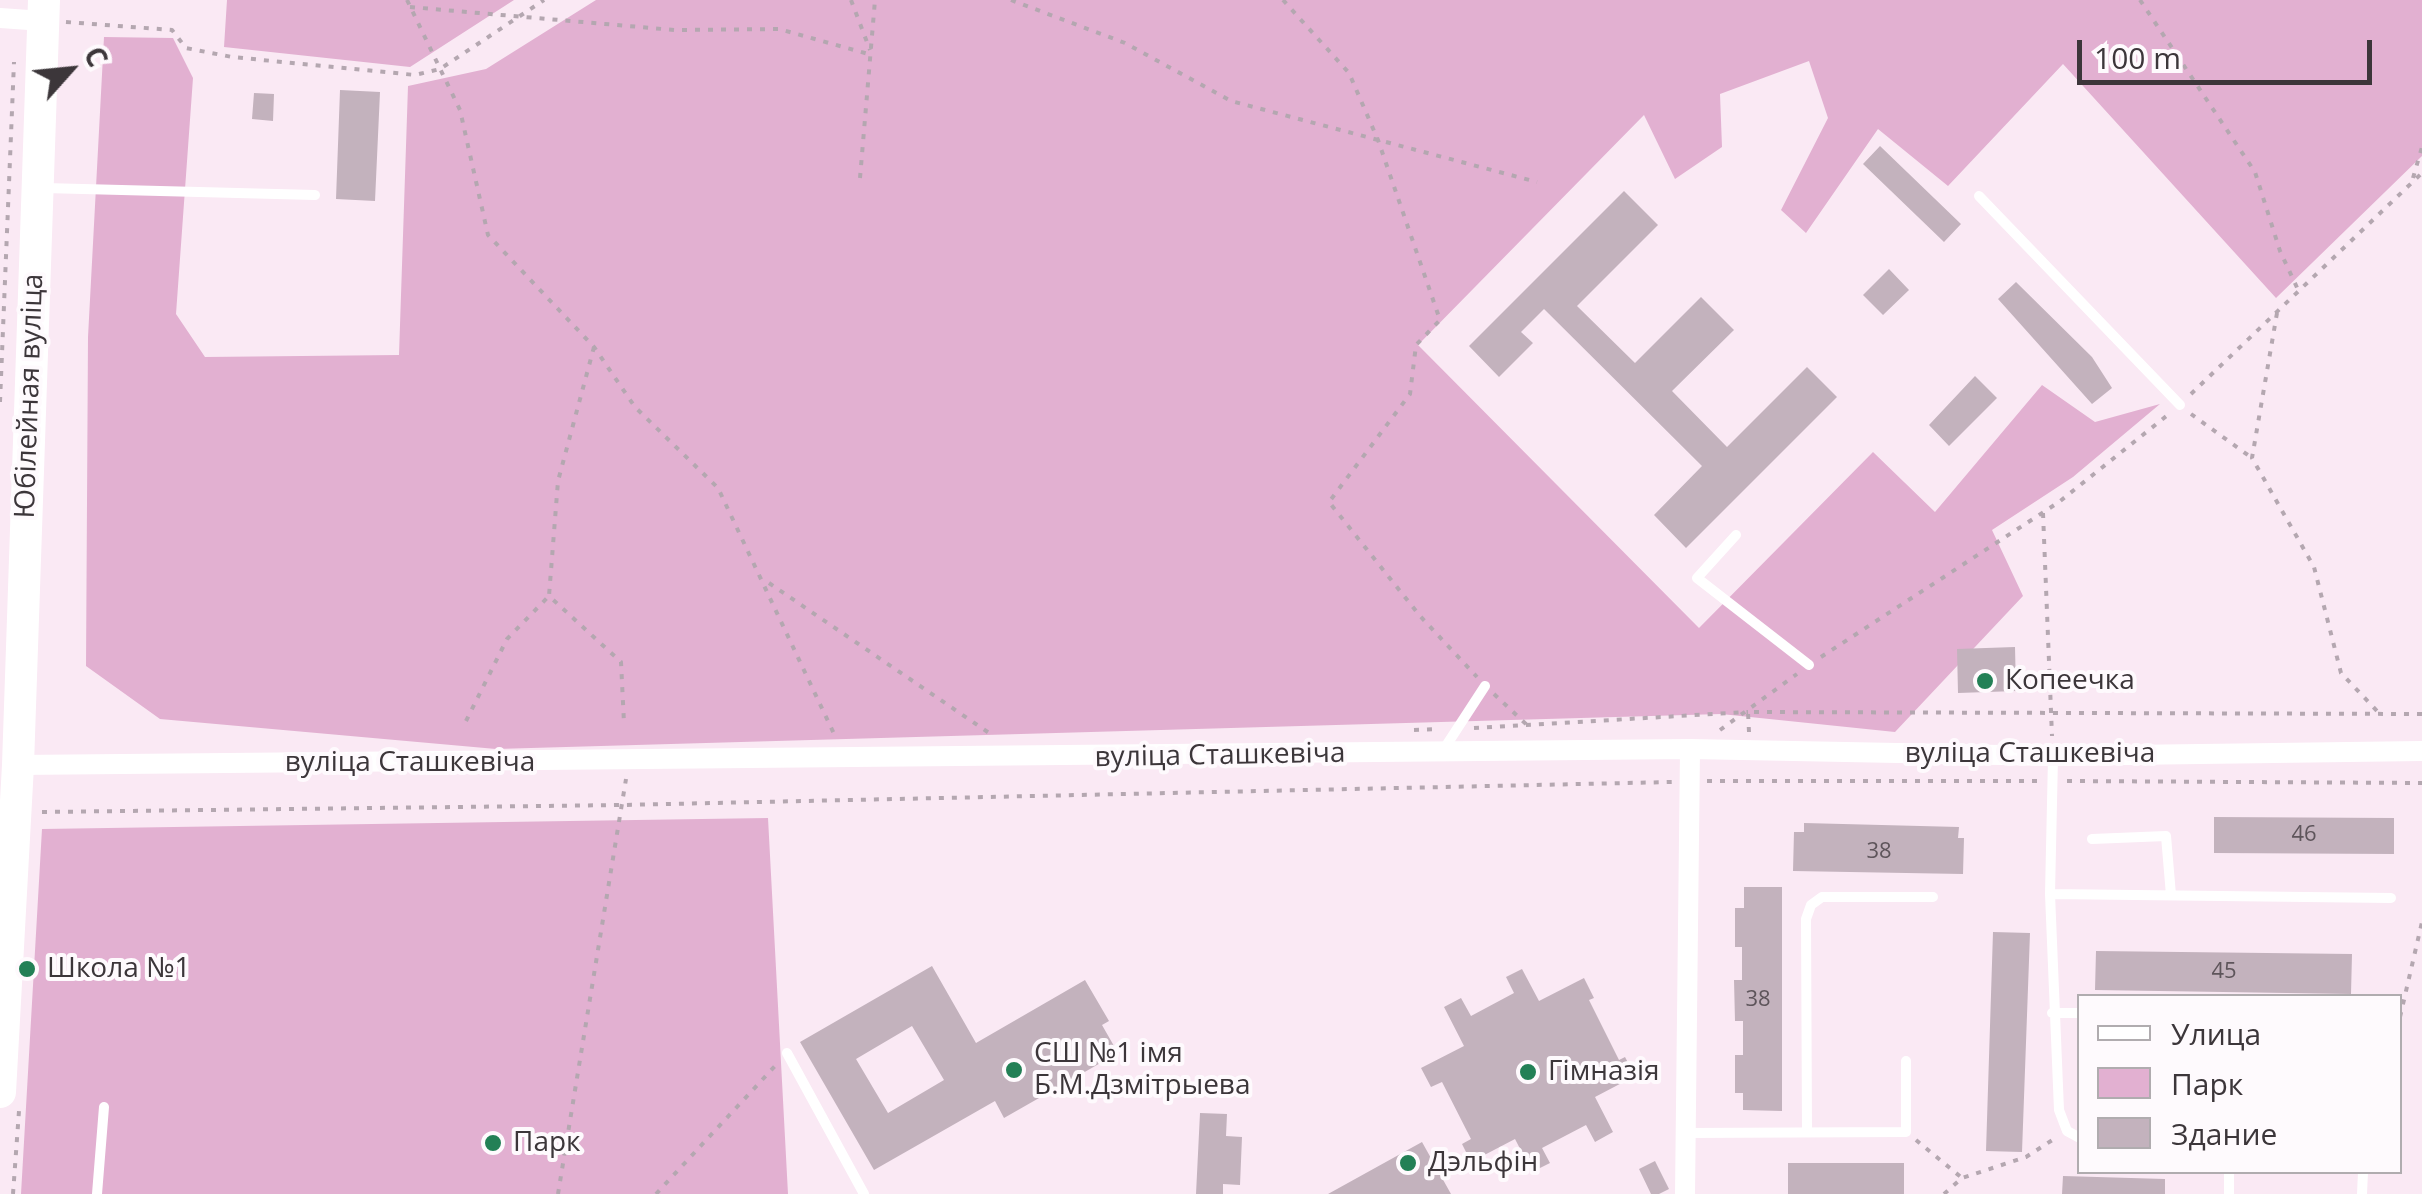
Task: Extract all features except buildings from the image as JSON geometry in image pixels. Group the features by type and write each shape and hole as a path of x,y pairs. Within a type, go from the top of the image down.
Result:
{"main road":[{"name":"Юбілейная вуліца","path":"0,1092 18,765 38,188 26,15"}],"street":[{"name":"вуліца Сташкевіча","path":"18,765 1690,749 2053,756 2422,751"},
{"path":"1685,1194 1690,749"}],"lane":[{"path":"38,188 315,195"},
{"path":"1979,196 2180,405"},
{"path":"1736,535 1698,578 1809,665"},
{"path":"1442,753 1485,686"},
{"path":"2053,756 2052,1012 2059,1110 2067,1131 2077,1136"},
{"path":"2092,839 2166,836 2171,895"},
{"path":"2050,894 2391,898"},
{"path":"1807,1132 1806,919 1811,905 1822,897 1933,897"},
{"path":"2052,1012 2077,1013"},
{"path":"787,1053 864,1194"},
{"path":"1686,1132 1906,1132 1906,1062"},
{"path":"97,1194 104,1107"}],"path":[{"path":"0,402 26,15 172,30 186,48 232,57 414,75 440,68 544,0"},
{"path":"851,0 872,54"},
{"path":"860,178 875,0"},
{"path":"1011,0 1125,42 1231,101 1537,182"},
{"path":"1282,0 1349,73 1378,140 1440,320 1416,345 1410,394 1329,502 1420,616 1528,726"},
{"path":"2140,0 2255,172 2280,251 2300,294"},
{"path":"409,3 674,30 779,29 872,54"},
{"path":"409,3 460,110 488,235 594,347 635,407 718,488 765,580 840,748"},
{"path":"2412,183 2422,147"},
{"path":"1748,712 1809,665 2043,512 2180,405 2422,173"},
{"path":"2252,458 2278,314"},
{"path":"466,722 507,639 549,596 558,481 594,347"},
{"path":"2180,405 2252,458 2314,567 2341,673 2380,714"},
{"path":"2043,512 2053,756"},
{"path":"765,580 1003,743"},
{"path":"549,596 621,662 624,723"},
{"path":"1457,728 1748,712 2052,716 2422,714"},
{"path":"1748,712 1749,781"},
{"path":"558,1194 629,762"},
{"path":"32,812 622,804 1263,787 1690,781 2422,783"},
{"path":"2402,1008 2422,922"},
{"path":"656,1194 787,1053"},
{"path":"1944,1194 1962,1178 2026,1157 2067,1131"},
{"path":"1906,1132 1962,1178"}],"green space":[{"path":"227,0 514,0 410,67 224,47"},
{"path":"596,0 2422,0 2422,156 2276,298 2063,64 1948,186 1878,129 1806,233 1781,210 1828,118 1809,61 1720,94 1722,147 1675,179 1644,115 1418,345 1699,628 1873,452 1935,512 2042,385 2095,422 2160,404 2073,477 1992,530 2023,596 1895,732 1721,714 496,749 160,719 86,666 88,337 104,37 173,38 193,78 176,314 205,357 399,355 408,86 486,69"},
{"path":"768,818 788,1194 21,1194 42,829"}],"place":[{"name":"Копеечка","path":"1985,681"},
{"name":"Школа №1","path":"27,969"},
{"name":"СШ №1 імя Б.М.Дзмітрыева","path":"1014,1070"},
{"name":"Гімназія","path":"1528,1072"},
{"name":"Парк","path":"493,1143"},
{"name":"Дэльфін","path":"1408,1163"}]}
